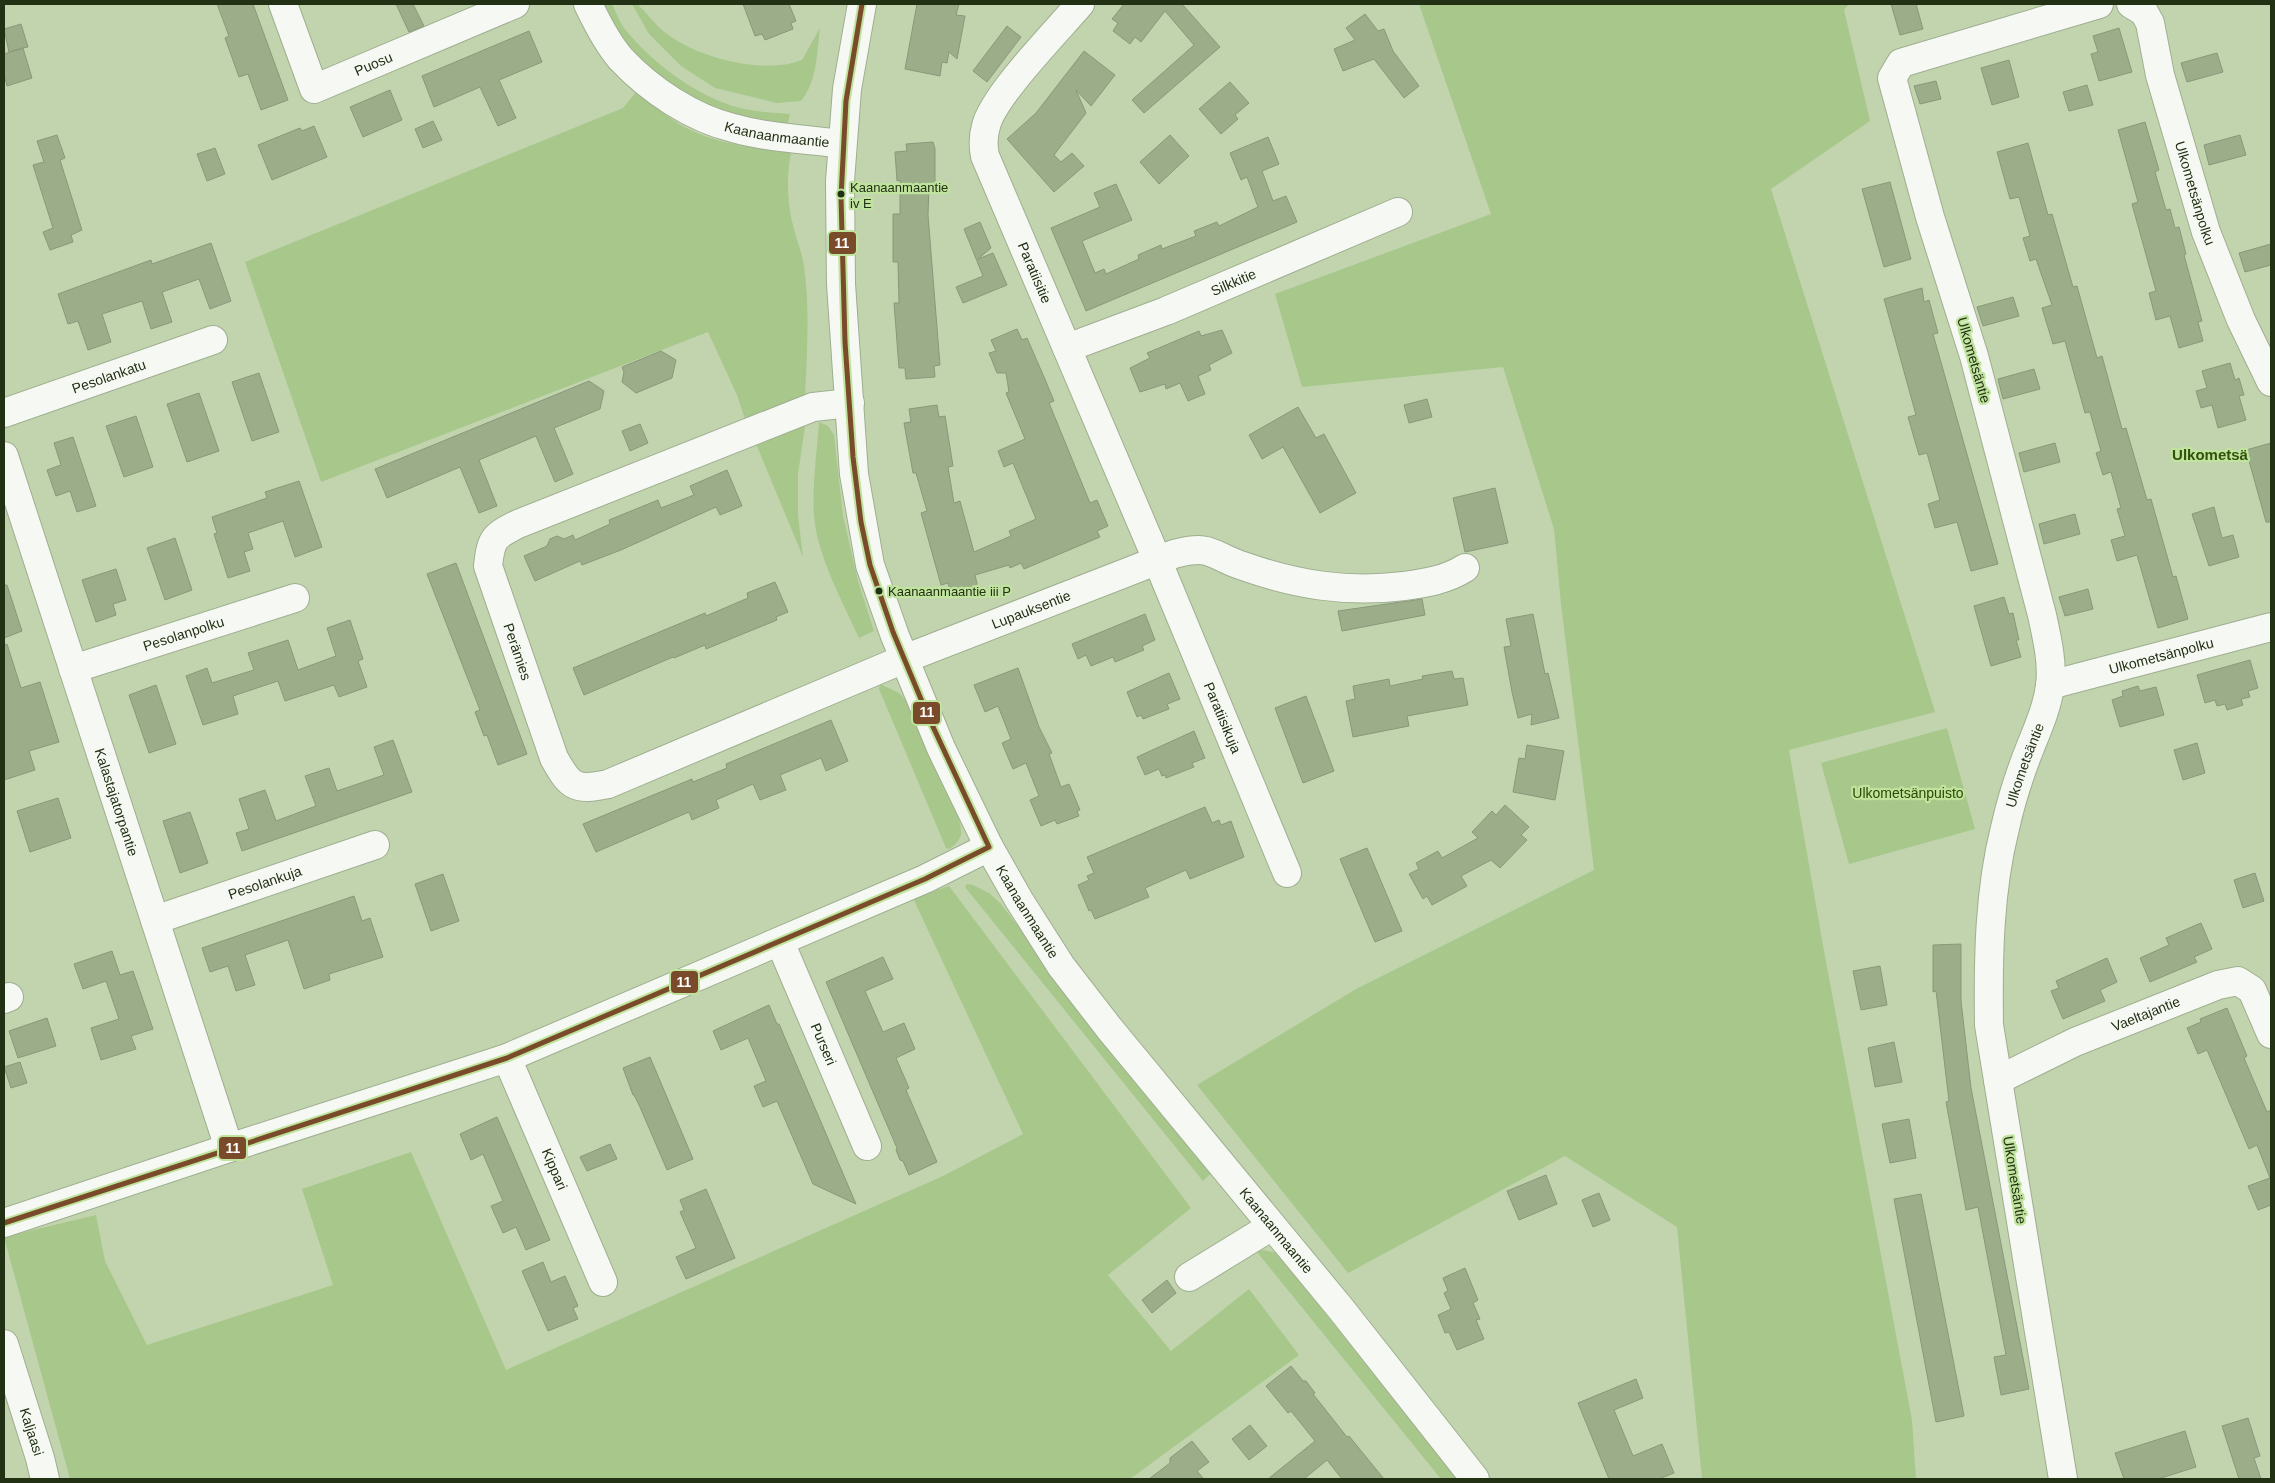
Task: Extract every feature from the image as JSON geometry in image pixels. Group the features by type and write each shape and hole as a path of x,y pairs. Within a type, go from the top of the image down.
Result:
{"street":[{"name":"Puosu","path":"283,4 314,89 515,4"},
{"name":"Kaanaanmaantie","path":"588,4 597,23 620,57 637,74 683,108 732,128 842,144 840,181 841,284 854,474 864,537 878,591 941,748 989,847 1019,900 1061,966 1109,1028 1341,1308 1475,1479"},
{"path":"842,144 847,89 862,4"},
{"name":"Paratiisitie","path":"1080,4 1006,91 986,124 983,143 985,156 1158,562"},
{"name":"Ulkometsäntie","path":"2063,1479 1989,1024 1988,984 1996,876 2005,827 2045,708 2050,685 2050,650 1974,356 1930,216 1892,78 1901,62 2099,4"},
{"name":"Ulkometsänpolku","path":"2135,5 2144,12 2150,23 2160,75 2206,232 2241,320 2271,382"},
{"name":"Silkkitie","path":"1067,348 1166,311 1398,212"},
{"name":"Pesolankatu","path":"4,413 213,340"},
{"name":"Perämies","path":"850,403 813,407 518,524 500,533 491,544 488,566 554,758 565,778 576,787 587,788 608,784 904,659"},
{"name":"Kalastajatorpantie","path":"4,456 229,1148"},
{"name":"Lupauksentie","path":"904,659 1194,549 1205,549 1242,566 1324,587 1371,590 1425,583 1452,577 1465,568"},
{"name":"Paratiisikuja","path":"1158,562 1286,873"},
{"name":"Pesolanpolku","path":"73,669 295,598"},
{"name":"Ulkometsänpolku","path":"2050,685 2271,627"},
{"name":"Pesolankuja","path":"155,920 375,846"},
{"path":"4,1223 507,1058 925,879 989,847"},
{"name":"Purseri","path":"780,942 867,1146"},
{"name":"Vaeltajantie","path":"1998,1080 2075,1042 2218,985 2238,981 2252,990 2271,1034"},
{"name":"Kippari","path":"507,1058 603,1282"},
{"path":"1190,1277 1272,1226"},
{"name":"Kaljaasi","path":"4,1344 11,1387 45,1479"}],"green space":[{"path":"601,4 612,4 622,25 635,41 676,77 724,103 740,108 790,114 787,128 737,118 691,98 669,84 649,69 631,51 613,28"},
{"path":"632,4 637,4 659,27 678,42 721,59 752,65 783,65 802,60 820,28 815,66 810,85 801,101 777,103 715,88 681,66 649,34"},
{"path":"1419,4 1849,4 1844,10 1870,121 1771,189 1935,712 1789,750 1824,951 1912,1420 1916,1479 1702,1479 1677,1227 1565,1156 1348,1273 1197,1085 1356,989 1594,870 1561,604 1554,529 1503,367 1302,387 1275,294 1491,214"},
{"path":"636,92 679,124 692,131 719,141 791,153 788,172 789,201 803,261 807,298 808,331 805,397 746,422 737,395 708,332 321,482 245,262 623,108"},
{"path":"806,420 798,474 798,516 803,557 754,439"},
{"path":"819,422 828,426 834,435 843,516 858,581 874,631 859,638 831,578 816,530 814,493"},
{"path":"880,684 899,693 909,703 949,791 956,810 961,835 949,849 946,848 879,689"},
{"name":"Ulkometsänpuisto","path":"1947,728 1975,829 1849,864 1821,763"},
{"path":"967,884 989,893 1001,904 1049,967 1213,1171 1203,1181 965,887"},
{"path":"949,886 1191,1208 1108,1275 1171,1351 1249,1289 1299,1355 1130,1479 70,1479 4,1237 96,1215 105,1261 147,1345 333,1285 302,1189 411,1152 506,1370 943,1176 1023,1134 913,898"},
{"path":"1263,1250 1277,1253 1457,1479 1441,1479 1257,1252"}],"building":[{"path":"217,4 253,4 288,100 261,110 248,74 239,77 225,38 229,36"},
{"path":"396,4 413,4 424,26 409,32"},
{"path":"743,4 789,4 796,21 791,23 793,29 765,40 762,34 755,36"},
{"path":"917,4 959,4 956,15 965,16 957,59 949,52 947,63 942,62 940,76 905,69"},
{"path":"1124,4 1182,4 1220,47 1144,113 1132,100 1194,45 1165,11 1141,42 1135,37 1130,44 1113,31 1118,23 1112,19"},
{"path":"1891,4 1916,4 1923,29 1900,35"},
{"path":"1365,14 1378,31 1384,29 1393,51 1419,86 1404,98 1374,59 1343,71 1334,49 1355,40 1346,28"},
{"path":"21,24 28,47 9,52 4,29"},
{"path":"1007,26 1021,37 987,82 973,71"},
{"path":"2119,28 2132,72 2099,81 2091,54 2098,52 2093,36"},
{"path":"529,31 542,62 499,80 516,118 498,126 480,87 434,107 422,76"},
{"path":"23,48 32,78 7,86 4,74 4,54"},
{"path":"1084,51 1115,75 1091,106 1076,90 1086,113 1054,155 1061,162 1072,153 1084,166 1054,192 1007,139 1036,113"},
{"path":"2217,53 2223,72 2187,82 2181,63"},
{"path":"2009,60 2019,97 1992,105 1981,68"},
{"path":"1936,81 1941,99 1920,104 1914,86"},
{"path":"1230,82 1249,103 1235,115 1238,119 1221,134 1199,109"},
{"path":"2087,85 2093,105 2069,111 2063,92"},
{"path":"390,90 402,120 363,137 350,107"},
{"path":"433,121 442,140 423,148 415,129"},
{"path":"2145,122 2159,170 2155,172 2166,210 2170,209 2175,228 2179,227 2186,254 2184,255 2202,321 2198,322 2203,341 2179,348 2170,316 2156,320 2149,293 2156,291 2132,204 2138,202 2118,130"},
{"path":"314,126 327,157 272,180 258,145 300,128 302,131"},
{"path":"57,135 65,158 60,160 82,230 71,235 73,242 50,250 43,232 53,228 33,165 44,162 37,141"},
{"path":"1170,135 1189,156 1159,184 1140,162"},
{"path":"2240,135 2246,155 2209,165 2204,145"},
{"path":"1268,137 1279,164 1262,171 1273,201 1286,196 1297,222 1086,311 1051,228 1100,207 1094,193 1116,184 1132,220 1082,241 1095,273 1104,269 1106,274 1139,259 1138,255 1161,245 1162,249 1196,236 1194,231 1217,222 1219,226 1258,207 1247,177 1241,180 1230,153"},
{"path":"933,142 935,149 935,184 929,185 928,215 940,365 934,366 935,377 906,379 905,368 899,368 894,303 899,303 898,262 893,262 893,214 900,214 900,180 897,181 895,152 907,151 906,144"},
{"path":"2028,143 2048,215 2052,214 2073,287 2077,286 2097,358 2102,356 2122,429 2126,428 2147,500 2151,499 2173,577 2176,576 2188,619 2158,628 2137,555 2117,561 2111,540 2125,536 2117,509 2121,508 2111,472 2103,475 2096,453 2101,451 2090,412 2085,413 2065,341 2053,344 2042,308 2052,305 2036,259 2030,261 2023,238 2030,236 2019,197 2010,199 1997,152"},
{"path":"215,148 225,174 207,181 197,154"},
{"path":"1890,182 1911,259 1884,267 1862,189"},
{"path":"980,222 991,248 978,259 993,253 1007,285 963,303 956,287 983,276 964,229"},
{"path":"211,243 231,301 210,309 199,279 162,292 172,322 151,329 142,301 102,314 111,342 88,350 78,321 68,324 58,294 151,260 152,264"},
{"path":"2271,244 2271,265 2245,272 2239,253"},
{"path":"1922,288 1924,302 1929,300 1938,333 1933,334 1998,564 1971,571 1957,522 1935,528 1928,504 1940,500 1927,453 1919,455 1908,417 1916,415 1884,299"},
{"path":"2013,297 2019,316 1983,326 1977,307"},
{"path":"1017,329 1022,340 1027,338 1044,377 1054,401 1049,403 1090,503 1097,500 1108,526 1097,531 1100,537 1024,569 1021,563 1010,568 1009,565 975,575 978,588 951,595 948,583 941,585 921,513 927,511 916,473 913,473 904,423 911,422 909,409 937,405 939,417 945,416 953,466 948,467 954,503 960,501 974,552 1011,536 1009,531 1036,519 1013,463 1004,467 998,451 1025,439 1006,393 1009,392 1006,373 997,373 989,353 996,351 991,340"},
{"path":"1222,330 1232,353 1209,365 1211,370 1198,376 1205,394 1188,401 1180,383 1166,389 1165,384 1140,392 1130,368 1150,358 1147,353 1199,331 1201,336"},
{"path":"661,351 676,360 672,378 636,393 622,382 624,372 622,367"},
{"path":"2230,363 2235,380 2239,378 2244,395 2239,396 2246,420 2218,428 2212,405 2201,408 2196,391 2207,388 2202,371"},
{"path":"2034,369 2040,389 2003,399 1998,379"},
{"path":"259,373 279,432 252,441 232,382"},
{"path":"589,381 604,391 600,409 554,428 573,474 555,482 536,436 479,460 497,506 479,513 460,467 387,498 375,469"},
{"path":"199,393 219,451 187,462 167,404"},
{"path":"1427,399 1432,417 1409,423 1404,405"},
{"path":"1298,407 1316,438 1324,434 1356,493 1320,513 1283,447 1262,459 1249,435"},
{"path":"136,416 153,467 124,477 106,426"},
{"path":"640,424 648,443 630,451 622,431"},
{"path":"73,437 96,506 77,512 70,491 56,496 47,470 61,465 54,443"},
{"path":"2055,443 2060,462 2024,472 2019,453"},
{"path":"2271,443 2271,522 2266,522 2246,450"},
{"path":"727,470 742,506 720,515 716,507 621,550 582,565 580,561 535,581 524,556 547,546 550,539 557,536 564,539 573,535 575,540 610,524 609,520 658,500 661,508 694,495 690,486"},
{"path":"299,481 322,547 295,557 283,521 248,533 253,549 244,552 250,571 228,578 214,534 217,533 212,517 267,498 265,492"},
{"path":"1495,488 1508,543 1465,552 1453,498"},
{"path":"2214,507 2222,538 2233,535 2239,557 2209,566 2192,514"},
{"path":"2075,514 2080,534 2044,544 2039,524"},
{"path":"175,538 192,590 165,600 147,548"},
{"path":"456,563 527,754 498,765 487,735 484,736 475,712 480,710 427,574"},
{"path":"116,569 126,600 113,604 116,615 96,622 82,580"},
{"path":"775,582 788,612 776,617 777,620 706,649 705,645 673,657 584,695 573,668 705,613 706,616 748,598 747,593"},
{"path":"4,585 7,585 22,631 4,638"},
{"path":"2088,589 2093,609 2065,616 2059,597"},
{"path":"2004,597 2009,614 2013,613 2019,640 2016,640 2021,657 1991,666 1974,606"},
{"path":"1422,599 1425,615 1342,631 1338,611"},
{"path":"1145,614 1155,640 1142,646 1144,650 1115,662 1113,657 1091,666 1086,655 1078,659 1072,644"},
{"path":"1533,614 1545,674 1548,673 1559,718 1531,725 1532,714 1518,718 1504,647 1511,646 1506,619"},
{"path":"350,620 363,659 358,661 367,687 339,697 334,685 285,701 278,681 233,696 238,714 203,725 186,676 207,668 212,683 254,670 248,653 288,640 298,670 336,656 327,628"},
{"path":"7,644 21,688 40,682 59,742 29,751 35,770 4,780 4,645"},
{"path":"2250,660 2258,688 2248,691 2250,697 2241,699 2243,705 2227,710 2225,704 2217,706 2215,700 2205,703 2197,675"},
{"path":"1018,668 1039,727 1052,753 1049,754 1061,787 1069,784 1080,810 1077,811 1079,816 1057,824 1055,820 1041,826 1030,800 1039,796 1026,763 1013,769 1002,743 1011,739 998,706 985,712 974,685"},
{"path":"1452,671 1454,679 1463,678 1468,705 1407,716 1409,726 1353,737 1346,701 1355,699 1353,686 1389,679 1390,686 1423,679 1422,676"},
{"path":"1169,673 1180,699 1167,704 1169,709 1143,719 1141,715 1137,717 1127,692"},
{"path":"156,685 176,744 149,753 129,695"},
{"path":"2138,686 2140,691 2156,687 2164,715 2120,727 2112,700 2123,696 2122,691"},
{"path":"1306,696 1334,771 1303,783 1275,708"},
{"path":"831,720 848,761 826,771 821,758 780,775 786,790 760,800 753,784 716,800 719,808 692,820 689,812 596,852 583,824 692,779 693,782 727,768 726,764"},
{"path":"1194,731 1205,758 1192,763 1194,767 1166,778 1165,775 1162,776 1159,769 1145,775 1137,757"},
{"path":"393,740 412,792 242,851 236,833 249,829 239,799 265,790 276,821 316,806 305,776 329,768 337,791 384,775 374,747"},
{"path":"2197,743 2205,773 2183,780 2174,750"},
{"path":"1527,745 1564,751 1555,800 1513,792 1519,758 1525,759"},
{"path":"58,798 71,838 30,852 17,811"},
{"path":"1505,805 1529,827 1521,835 1527,840 1500,868 1491,860 1461,876 1467,886 1432,905 1427,896 1423,899 1409,874 1419,869 1416,863 1438,851 1442,858 1478,838 1472,832 1492,811 1496,815"},
{"path":"1205,807 1212,823 1219,820 1221,825 1231,821 1244,857 1190,879 1186,870 1145,888 1149,897 1095,919 1091,910 1089,911 1078,885 1089,880 1087,876 1094,873 1087,857"},
{"path":"190,812 208,863 180,873 163,821"},
{"path":"1367,848 1402,931 1375,942 1340,859"},
{"path":"2255,873 2264,901 2243,908 2234,880"},
{"path":"443,874 459,921 431,931 415,884"},
{"path":"354,896 362,921 370,918 383,957 329,974 330,980 304,989 288,940 245,955 255,985 236,991 228,966 210,972 202,948"},
{"path":"2201,923 2212,949 2194,957 2197,962 2150,982 2140,958 2169,945 2166,938"},
{"path":"1961,944 1961,1001 1971,1088 2029,1389 2001,1395 1994,1357 2006,1355 1978,1207 1966,1210 1946,1102 1949,1101 1936,991 1933,992 1933,945"},
{"path":"112,951 120,975 133,971 153,1029 131,1036 136,1049 101,1060 91,1028 119,1019 106,981 83,989 74,964"},
{"path":"883,957 893,979 865,991 883,1032 904,1023 915,1049 896,1058 909,1088 906,1090 937,1162 909,1175 903,1161 900,1160 897,1148 826,982"},
{"path":"2107,958 2117,982 2100,990 2105,1001 2063,1019 2051,991 2059,988 2056,981"},
{"path":"1880,966 1887,1005 1861,1010 1853,971"},
{"path":"769,1005 777,1024 779,1024 856,1204 813,1184 777,1101 763,1107 754,1086 766,1081 748,1038 721,1050 713,1031"},
{"path":"2227,1008 2247,1056 2244,1058 2267,1112 2271,1110 2271,1205 2258,1210 2248,1186 2270,1178 2257,1145 2249,1149 2207,1050 2198,1054 2187,1028 2201,1022 2200,1019"},
{"path":"47,1018 56,1046 18,1058 9,1031"},
{"path":"1894,1042 1902,1082 1875,1087 1868,1048"},
{"path":"650,1057 693,1159 667,1170 633,1095 623,1068"},
{"path":"20,1062 27,1083 11,1088 4,1067"},
{"path":"497,1117 550,1240 526,1250 516,1227 503,1233 491,1206 503,1201 483,1154 471,1160 460,1134"},
{"path":"1909,1119 1916,1158 1890,1163 1882,1124"},
{"path":"610,1144 617,1159 587,1171 580,1157"},
{"path":"1546,1175 1557,1204 1519,1220 1507,1191"},
{"path":"706,1189 735,1258 686,1279 676,1257 696,1248 680,1212 684,1210 680,1200"},
{"path":"1599,1193 1610,1220 1593,1227 1582,1200"},
{"path":"1921,1194 1964,1416 1936,1422 1894,1199"},
{"path":"543,1262 551,1282 565,1276 578,1306 573,1308 578,1319 548,1331 522,1271"},
{"path":"1465,1268 1478,1300 1473,1303 1480,1319 1476,1320 1484,1339 1457,1350 1449,1332 1445,1333 1438,1315 1451,1309 1444,1293 1448,1291 1443,1278"},
{"path":"1167,1280 1176,1293 1152,1313 1142,1300"},
{"path":"1291,1366 1303,1381 1306,1381 1315,1393 1313,1394 1347,1437 1349,1436 1384,1479 1342,1479 1327,1460 1304,1479 1268,1479 1315,1441 1291,1411 1288,1413 1266,1386"},
{"path":"1636,1379 1643,1398 1614,1410 1633,1456 1662,1444 1674,1473 1659,1479 1609,1479 1578,1403"},
{"path":"2248,1418 2260,1456 2254,1458 2261,1479 2239,1479 2222,1426"},
{"path":"1250,1425 1267,1446 1249,1460 1232,1439"},
{"path":"2185,1431 2196,1467 2158,1479 2124,1479 2115,1453"},
{"path":"1192,1441 1209,1462 1197,1471 1204,1479 1149,1479 1170,1463 1170,1458"}],"transit line":[{"name":"11","path":"4,1223 507,1058 925,879 989,847 928,716 893,632 870,565 861,522 853,457 845,342 841,197 846,101 862,4"}],"place":[{"name":"Kaanaanmaantie iv E","path":"841,194"},
{"name":"Kaanaanmaantie iii P","path":"879,591"}],"district":[{"name":"Ulkometsä","path":"2210,455"}]}
